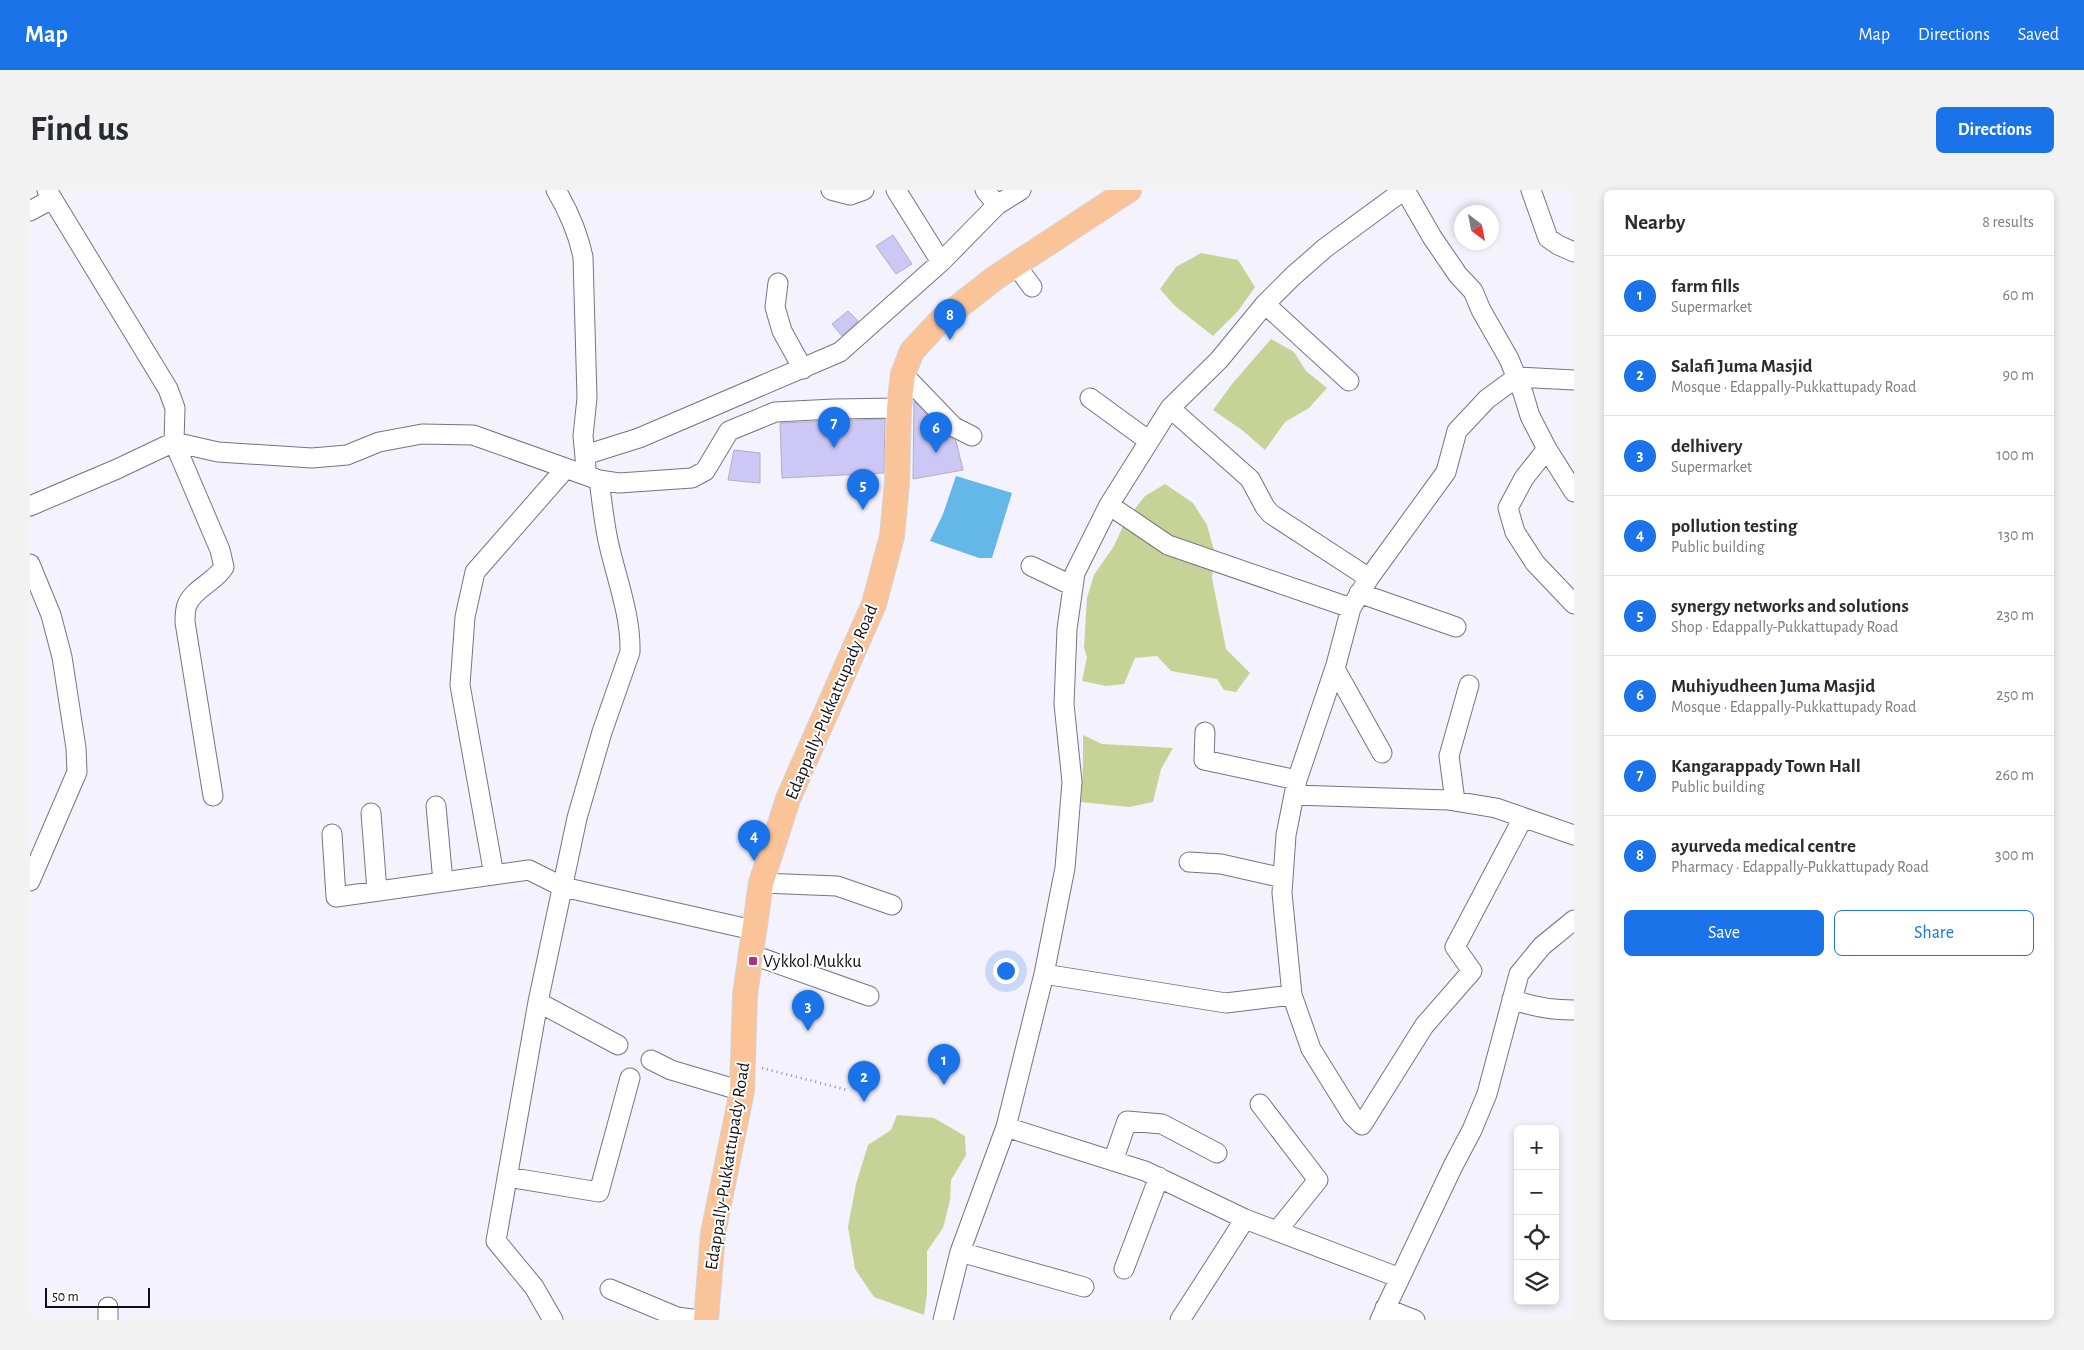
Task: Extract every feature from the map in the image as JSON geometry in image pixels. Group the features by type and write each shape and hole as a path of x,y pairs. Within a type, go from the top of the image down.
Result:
{"main road":[{"name":"Edappally-Pukkattupady Road","path":"706,1320 713,1233 742,1091 745,995 761,883 788,799 874,604 892,536 897,483 899,408 903,374 912,352 940,321 1015,264 1129,190"}],"street":[{"path":"553,1320 534,1287 496,1241 538,1002 577,818 602,732 630,652 629,628 593,477 584,455 583,436 587,398 583,257 579,237 566,207 556,190"},
{"path":"831,190 850,195 864,190"},
{"path":"896,190 941,262"},
{"path":"584,455 639,438 840,352 941,262 991,197 1021,190"},
{"path":"943,1320 960,1252 1006,1128 1044,974 1066,868 1072,782 1064,704 1067,629 1075,573 1109,505 1170,408 1219,360 1265,304 1325,248 1405,190 1432,237 1458,275 1473,291 1517,377 1530,416 1547,449 1574,492"},
{"path":"1530,190 1548,238 1574,252"},
{"path":"30,212 49,194 168,389 175,408 174,442 220,550 224,567 218,576 191,598 186,606 185,622 212,796"},
{"path":"1015,264 1032,287"},
{"path":"778,283 775,307 782,331 803,369"},
{"path":"1265,304 1349,382"},
{"path":"903,374 954,427 972,436"},
{"path":"1523,818 1455,947 1472,971 1424,1026 1362,1125 1352,1115 1311,1049 1292,995 1285,940 1283,878 1286,835 1296,788 1360,593 1446,472 1454,438 1462,423 1487,399 1517,377 1574,380"},
{"path":"1090,398 1150,440"},
{"path":"30,506 174,442 218,452 312,458 347,455 379,442 422,434 473,435 593,477 619,483 692,478 705,470 729,431 775,412 899,408"},
{"path":"1170,408 1250,479 1265,507 1271,514 1360,593"},
{"path":"1547,449 1524,478 1508,508 1515,532 1535,563 1574,604"},
{"path":"494,876 460,685 465,617 475,572 566,468"},
{"path":"1109,505 1168,545 1360,593 1456,627"},
{"path":"30,564 51,615 62,657 76,748 77,772 30,881"},
{"path":"1030,566 1073,586"},
{"path":"1335,669 1382,753"},
{"path":"1455,801 1449,756 1469,685"},
{"path":"1205,732 1204,760 1296,788 1455,801 1496,808 1574,834"},
{"path":"436,806 443,882"},
{"path":"371,813 377,891"},
{"path":"332,834 336,897 529,870 563,887 753,930"},
{"path":"1189,862 1221,864 1283,878"},
{"path":"761,883 837,886 892,905"},
{"path":"1414,1320 1382,1314 1488,1094 1519,974 1542,946 1573,923"},
{"path":"750,954 869,996"},
{"path":"1044,974 1226,1003 1292,995"},
{"path":"1512,999 1528,1005 1556,1010 1574,1010"},
{"path":"538,1002 618,1045"},
{"path":"651,1060 671,1070 742,1091"},
{"path":"507,1177 599,1192 630,1078"},
{"path":"1260,1104 1318,1180 1277,1231"},
{"path":"1113,1161 1127,1121 1162,1124 1217,1153"},
{"path":"1006,1128 1159,1177 1245,1219 1400,1278"},
{"path":"1124,1269 1159,1177"},
{"path":"1180,1320 1245,1219"},
{"path":"960,1252 1084,1287"},
{"path":"610,1289 677,1317 699,1320"}],"path":[{"path":"744,1063 846,1090"}],"green space":[{"path":"1201,253 1238,260 1255,287 1238,311 1213,336 1175,306 1160,289 1176,267"},
{"path":"1271,339 1294,352 1306,371 1327,388 1309,408 1285,422 1265,450 1242,430 1213,410 1232,384"},
{"path":"1165,484 1193,503 1207,525 1215,554 1212,578 1226,649 1250,673 1236,692 1224,690 1217,679 1171,671 1157,656 1135,658 1124,684 1106,686 1082,681 1087,657 1084,648 1087,598 1094,575 1114,546 1126,520 1145,496"},
{"path":"1083,735 1102,744 1173,748 1161,769 1153,802 1129,807 1081,802"},
{"path":"897,1115 934,1118 965,1136 966,1155 951,1180 950,1200 943,1228 927,1251 927,1293 924,1315 874,1297 855,1269 848,1227 856,1184 868,1145 891,1130"}],"water":[{"path":"956,476 1012,493 992,558 979,558 930,541 943,514"}],"building":[{"path":"893,235 912,264 896,274 876,246"},
{"path":"848,311 858,321 842,336 832,324"},
{"path":"914,401 946,435 956,441 963,470 913,479"},
{"path":"885,419 884,473 782,478 780,423"},
{"path":"734,450 760,453 760,483 728,480"}],"place":[{"name":"ayurveda medical centre","path":"950,340"},
{"name":"Kangarappady Town Hall","path":"834,448"},
{"name":"Muhiyudheen Juma Masjid","path":"936,453"},
{"name":"synergy networks and solutions","path":"863,510"},
{"name":"pollution testing","path":"754,861"},
{"name":"Vykkol Mukku","path":"753,961"},
{"name":"delhivery","path":"808,1031"},
{"name":"farm fills","path":"944,1085"},
{"name":"Salafi Juma Masjid","path":"864,1102"}]}
